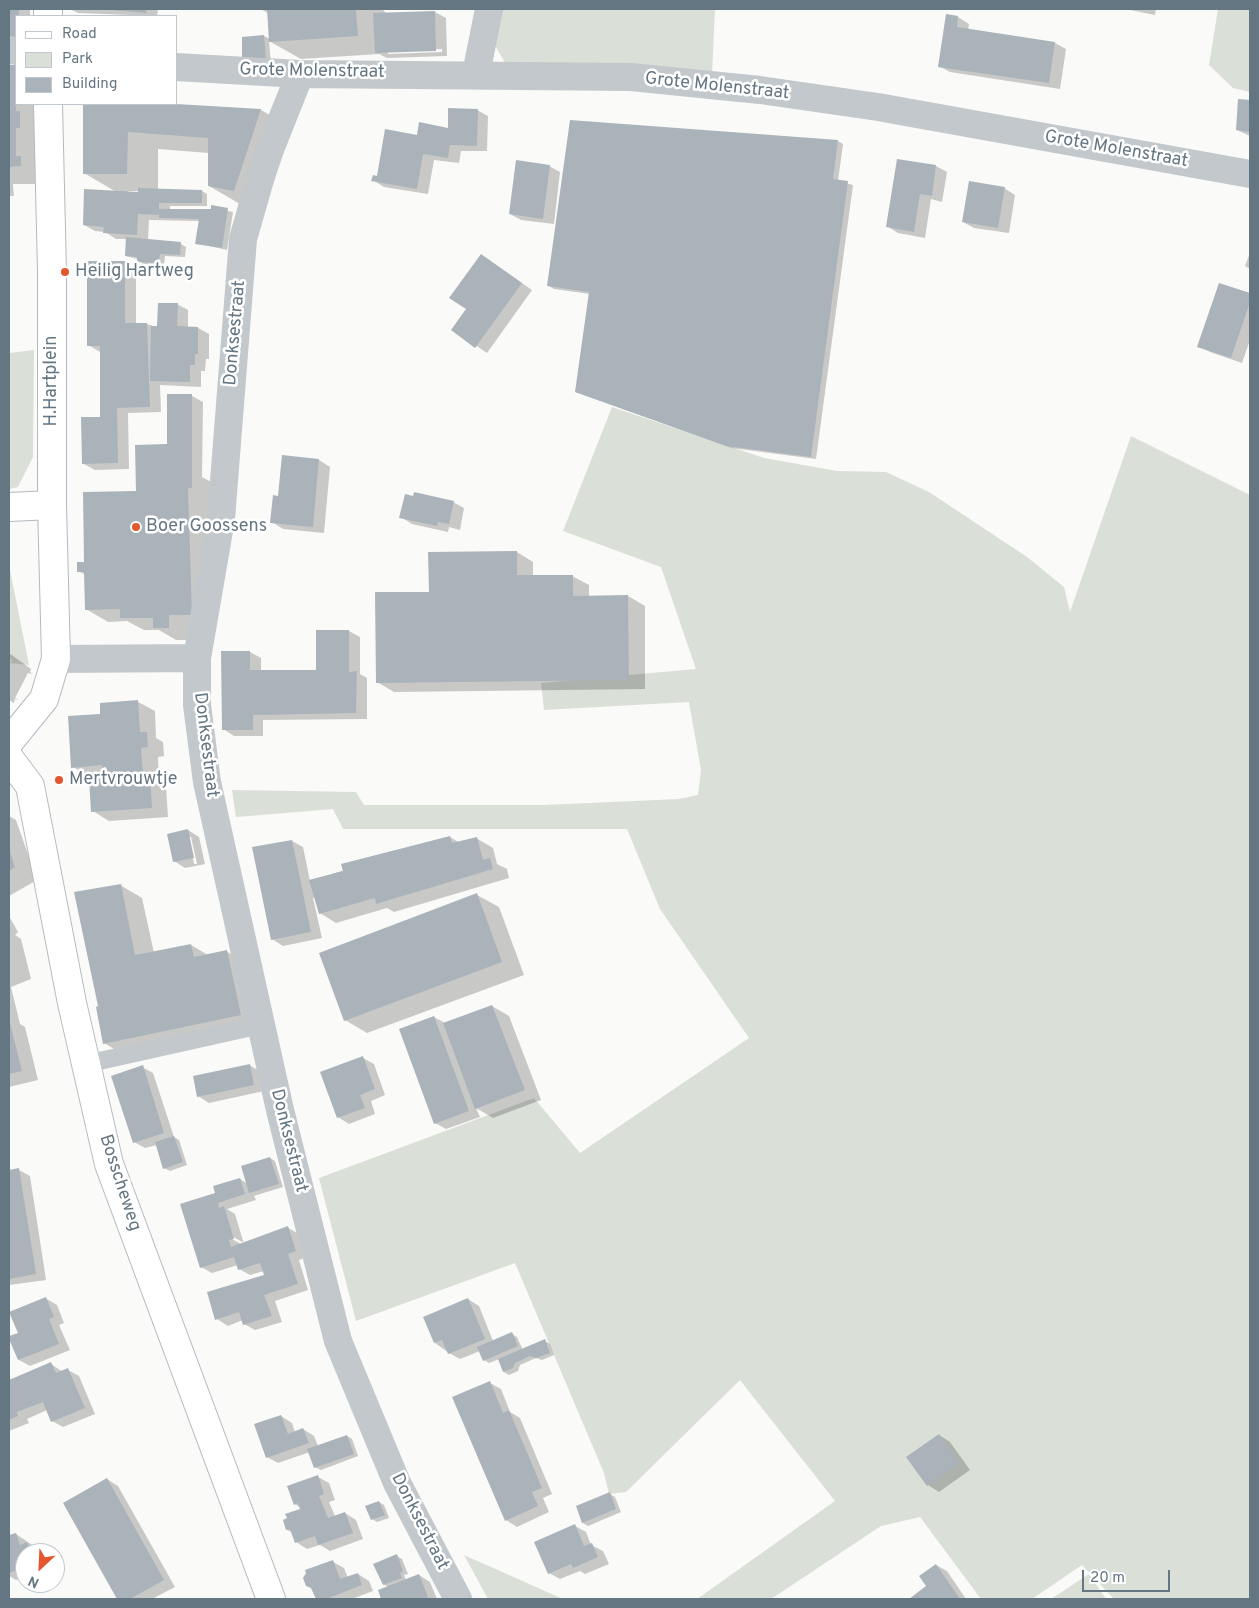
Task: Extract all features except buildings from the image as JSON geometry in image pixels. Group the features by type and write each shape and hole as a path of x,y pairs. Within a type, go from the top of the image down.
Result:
{"street":[{"path":"476,74 489,9"},
{"name":"Grote Molenstraat","path":"178,67 300,74 476,74 631,77 760,90 878,107 1250,174"},
{"name":"Donksestraat","path":"300,74 265,162 243,239 221,519 197,658 197,704 208,782 261,1025 280,1110 338,1341 397,1483 458,1599"},
{"name":"H.Hartplein","path":"48,105 52,272 52,505 56,659"},
{"path":"9,507 52,505"},
{"path":"9,742 44,699 56,659 197,658"},
{"name":"Bosscheweg","path":"9,758 30,786 86,1064 109,1164 272,1599"}],"lane":[{"path":"86,1064 261,1025"}],"green space":[{"path":"500,9 715,9 712,74 503,65 504,61 493,42"},
{"path":"1218,9 1250,9 1250,92 1233,88 1209,65"},
{"path":"34,350 33,457 18,487 9,489 9,353"},
{"path":"612,407 764,458 837,471 886,472 929,492 1027,557 1064,587 1070,612 1131,436 1250,495 1250,1599 1114,1599 1082,1565 1032,1599 981,1599 920,1517 881,1526 771,1599 697,1599 835,1501 740,1380 626,1492 609,1494 604,1473 515,1263 356,1321 319,1178 534,1098 580,1153 749,1038 660,909 627,829 343,829 333,809 236,817 232,790 356,792 364,805 545,805 679,799 698,795 701,770 689,702 544,710 541,683 696,669 661,567 563,531"},
{"path":"9,565 29,665 10,663 12,660 9,659"},
{"path":"464,1555 563,1599 488,1599"},
{"path":"1089,1574 1106,1599 1051,1599"}],"place":[{"name":"Heilig Hartweg","path":"65,272"},
{"name":"Boer Goossens","path":"136,527"},
{"name":"Mertvrouwtje","path":"59,780"}]}
